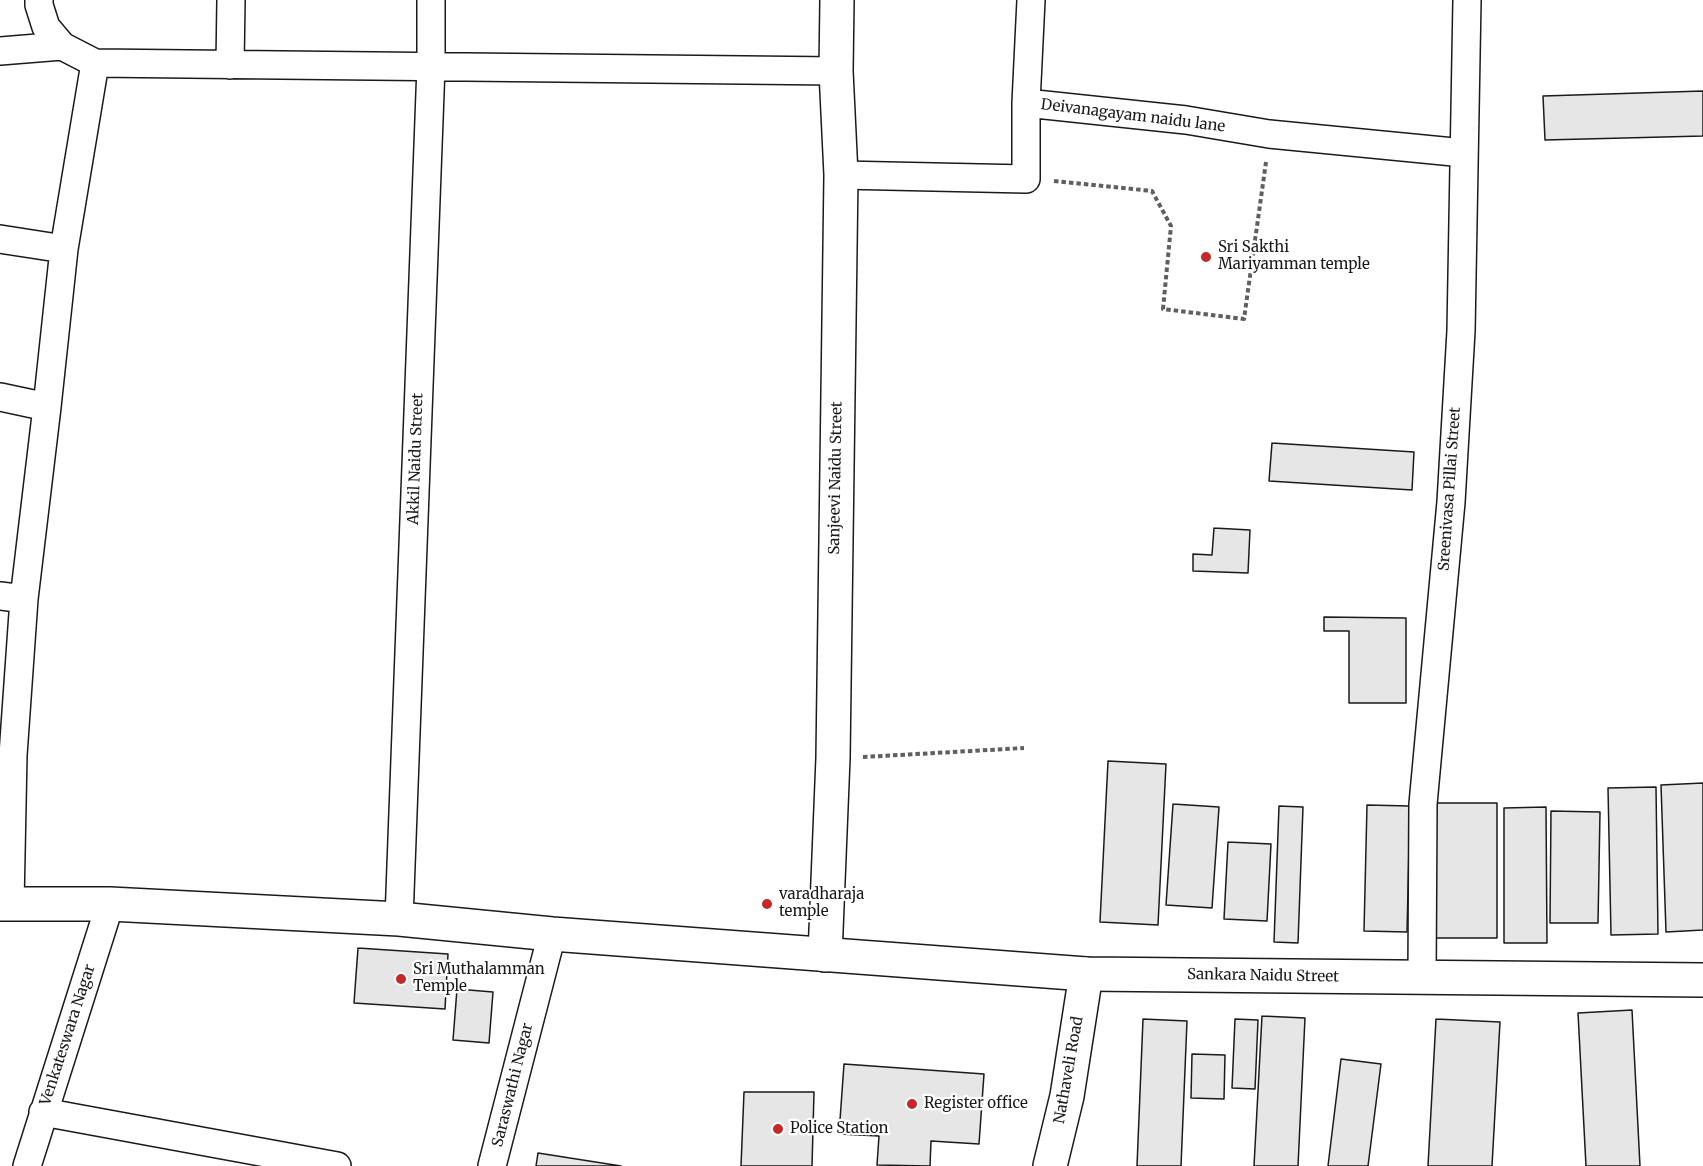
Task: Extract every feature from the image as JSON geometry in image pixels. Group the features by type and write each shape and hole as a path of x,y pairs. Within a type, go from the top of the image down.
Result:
{"main road":[{"name":"Sanjeevi Naidu Street","path":"825,955 833,758 841,175 836,71 837,0"},
{"name":"Sankara Naidu Street","path":"5,903 110,904 399,919 552,934 1086,974 1703,980"},
{"name":"Nathaveli Road","path":"1050,1166 1066,1096 1086,974"}],"street":[{"path":"39,0 46,27 62,46 95,63 836,71"},
{"path":"230,64 231,0"},
{"name":"Akkil Naidu Street","path":"399,919 431,66 431,0"},
{"path":"1026,103 1031,0"},
{"name":"Sreenivasa Pillai Street","path":"1422,977 1423,804 1451,490 1461,331 1467,0"},
{"path":"0,51 62,46"},
{"path":"5,903 6,754 12,597 47,406 64,249 95,63"},
{"name":"Deivanagayam naidu lane","path":"1026,179 1026,103 1186,120 1269,134 1464,153"},
{"path":"841,175 1026,179"},
{"path":"0,239 64,249"},
{"path":"0,397 47,406"},
{"name":"Venkateswara Nagar","path":"27,1166 110,904"},
{"name":"Saraswathi Nagar","path":"492,1166 552,934"},
{"path":"43,1112 337,1166"}],"path":[{"path":"1026,179 1152,190 1171,226 1163,309 1244,319 1269,134"},
{"path":"833,758 1024,748"}],"building":[{"path":"1703,91 1703,136 1545,140 1543,96"},
{"path":"1272,443 1414,452 1412,490 1269,481"},
{"path":"1214,528 1250,530 1248,573 1193,571 1193,554 1212,555"},
{"path":"1324,617 1406,618 1406,703 1349,703 1349,631 1324,631"},
{"path":"1108,761 1166,764 1158,925 1100,922"},
{"path":"1703,783 1703,930 1666,932 1661,785"},
{"path":"1656,787 1658,934 1611,935 1608,788"},
{"path":"1435,803 1497,803 1497,938 1435,938"},
{"path":"1173,804 1219,807 1212,908 1166,905"},
{"path":"1367,805 1410,806 1407,932 1364,931"},
{"path":"1279,806 1303,807 1298,943 1274,942"},
{"path":"1546,807 1547,943 1504,943 1504,808"},
{"path":"1551,811 1600,812 1598,923 1550,923"},
{"path":"1228,842 1271,844 1267,921 1224,919"},
{"name":"Sri Muthalamman Temple","path":"358,948 448,954 445,1009 354,1003"},
{"path":"457,989 493,992 489,1043 453,1040"},
{"path":"1632,1010 1640,1166 1586,1166 1578,1013"},
{"path":"1262,1016 1305,1018 1298,1166 1254,1166"},
{"path":"1143,1019 1187,1021 1181,1166 1137,1166"},
{"path":"1235,1019 1258,1020 1255,1089 1232,1088"},
{"path":"1436,1019 1500,1022 1492,1166 1428,1166"},
{"path":"1192,1054 1225,1055 1224,1099 1191,1098"},
{"path":"1341,1059 1381,1064 1368,1166 1328,1166"},
{"name":"Register office","path":"844,1064 984,1074 979,1144 931,1141 930,1166 877,1165 879,1136 839,1134"},
{"name":"Police Station","path":"744,1092 814,1092 812,1166 741,1166"},
{"path":"538,1153 621,1166 536,1166"}],"place":[{"name":"Sri Sakthi Mariyamman temple","path":"1206,257"},
{"name":"varadharaja temple","path":"767,904"},
{"name":"Sri Muthalamman Temple","path":"401,979"},
{"name":"Register office","path":"912,1104"},
{"name":"Police Station","path":"778,1129"}]}
